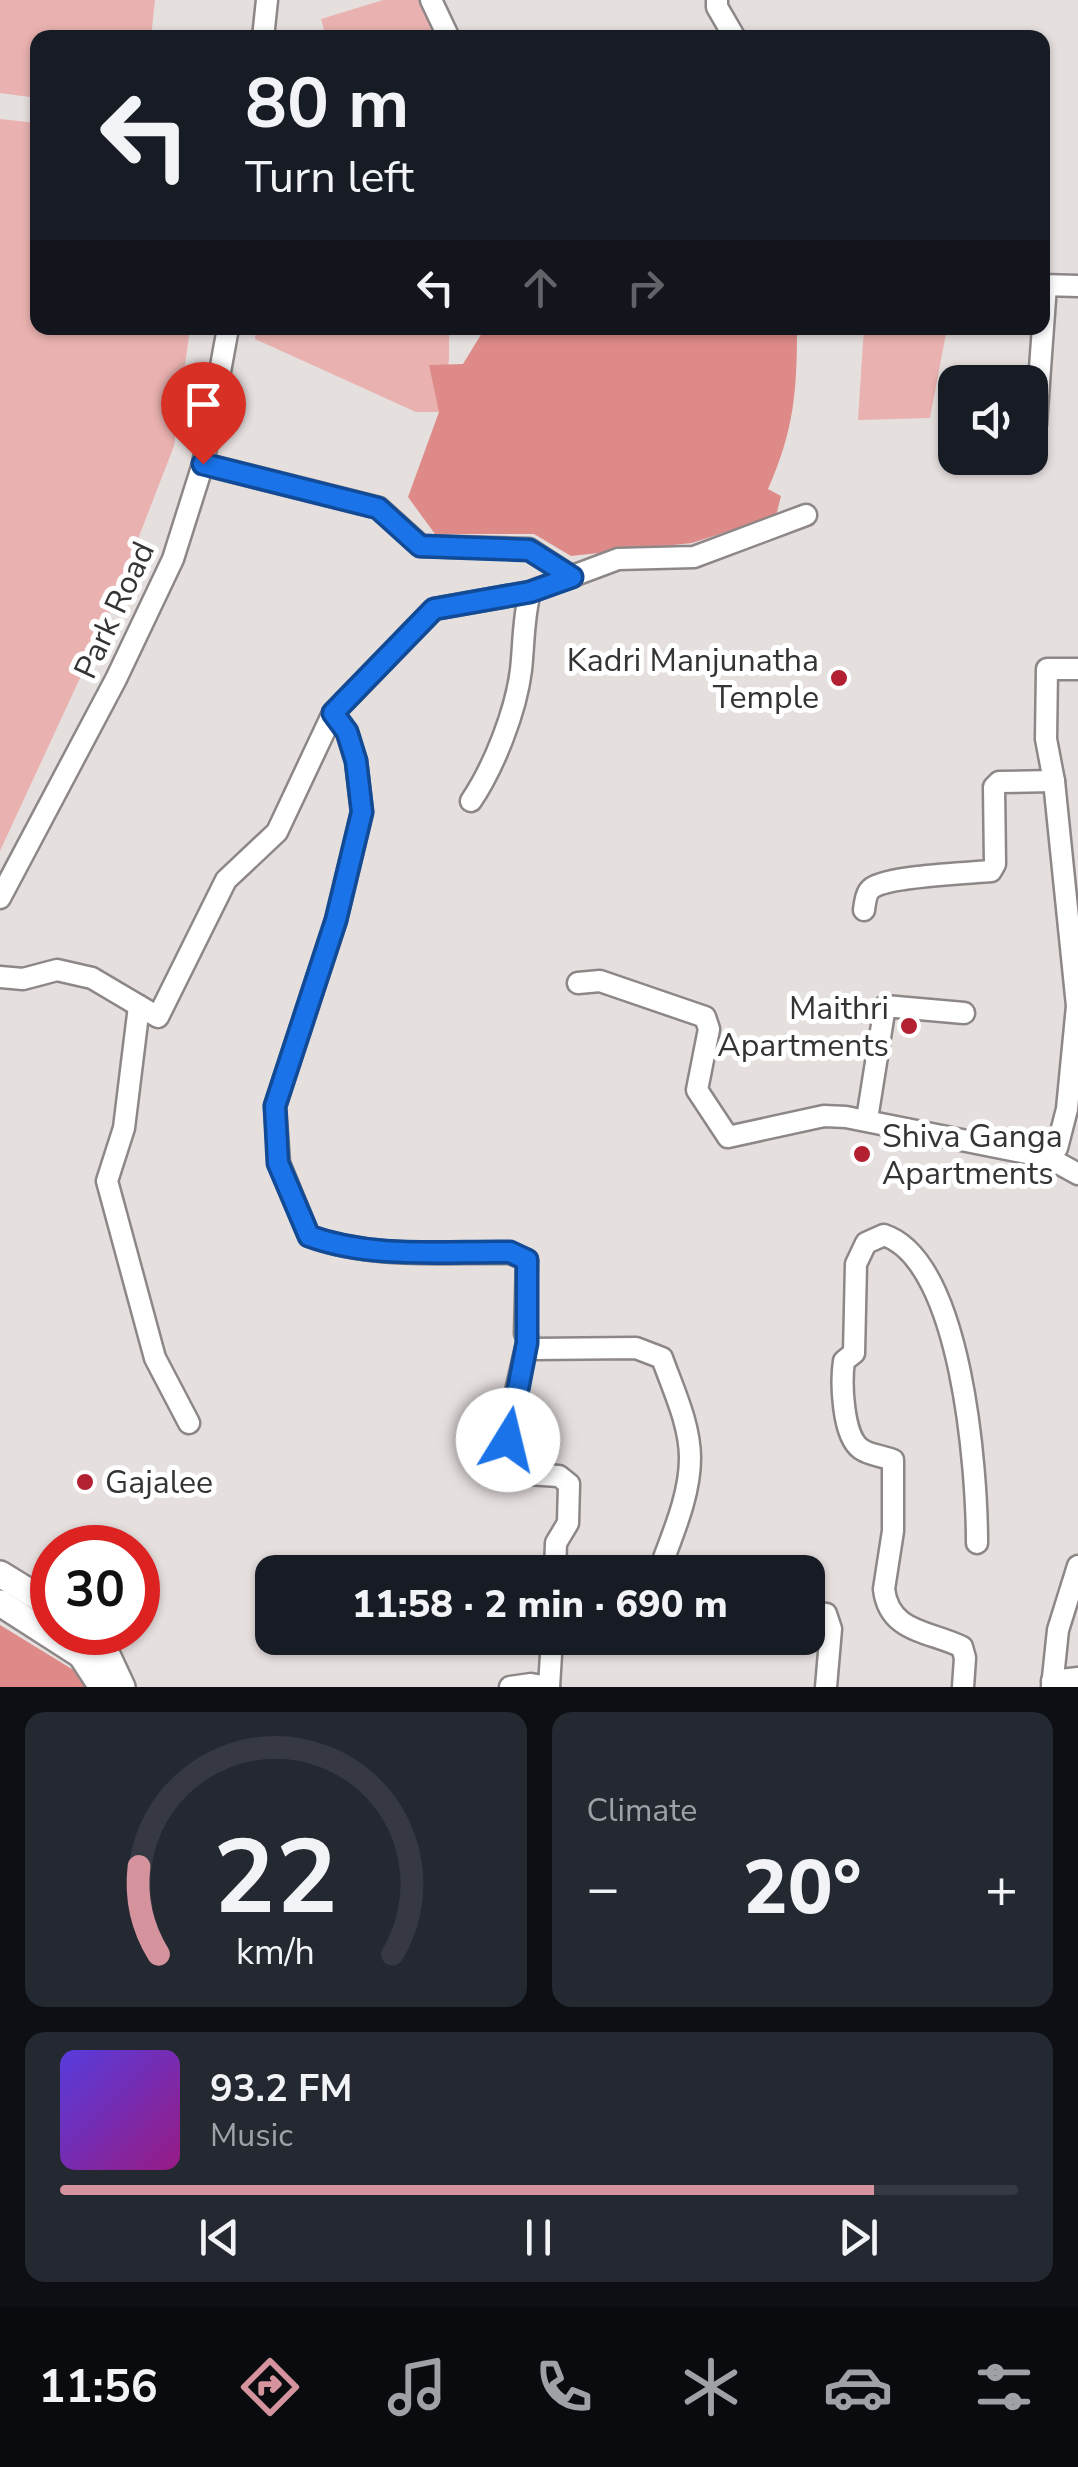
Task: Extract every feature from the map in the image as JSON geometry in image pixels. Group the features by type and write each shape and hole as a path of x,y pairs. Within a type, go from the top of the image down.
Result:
{"main road":[{"path":"0,1574 30,1592"},
{"path":"0,1603 81,1655 102,1687"},
{"path":"106,1655 122,1687"}],"street":[{"path":"264,30 267,0"},
{"path":"431,0 445,30"},
{"path":"717,0 730,30"},
{"path":"1050,285 1078,286"},
{"name":"Park Road","path":"0,898 116,679 173,559 203,464 227,335"},
{"path":"1039,365 1041,335"},
{"path":"203,464 378,508 420,546 529,550 572,577"},
{"path":"0,977 23,980 58,970 92,978 158,1017 226,880 277,832 333,713 434,609 530,592 618,559 694,557 806,515"},
{"path":"471,801 488,775 513,702 521,671 522,634 530,592"},
{"path":"1047,1157 1057,1148 1067,1109 1077,1006 1046,739 1047,670 1078,669"},
{"path":"333,713 347,732 356,761 362,812 336,920 275,1106 278,1163 309,1236 338,1247 510,1252 527,1260 527,1343 515,1395 506,1469 559,1476 569,1484 568,1523 556,1543 556,1555"},
{"path":"864,910 868,892 876,886 992,871 994,787 999,782 1054,782"},
{"path":"578,983 600,981 705,1017 709,1029 698,1090 728,1137 824,1116 866,1120 1047,1157 1078,1174"},
{"path":"140,1006 124,1128 107,1181 155,1358 189,1423"},
{"path":"866,1120 885,1006 964,1013"},
{"path":"962,1687 962,1647 911,1629 896,1620 885,1602 895,1494 893,1460 864,1452 854,1443 848,1425 842,1378 844,1360 854,1353 856,1264 866,1243 884,1235 900,1240 921,1264 945,1316 963,1382 977,1544"},
{"path":"527,1343 532,1348 636,1348 662,1358 681,1410 690,1457 682,1510 665,1555"},
{"path":"1078,1566 1058,1630 1052,1684 1078,1678"},
{"path":"825,1614 830,1629 826,1687"},
{"path":"510,1687 549,1687 551,1655"}],"shaded area":[{"path":"0,0 155,0 152,30 30,30 30,97 0,93"},
{"path":"383,0 421,0 436,30 324,30 321,19"},
{"path":"0,119 30,122 30,335 189,335 174,446 105,624 0,851"},
{"path":"255,335 449,335 449,360 439,412 416,412 255,339"},
{"path":"481,335 797,335 792,410 784,448 768,489 781,496 776,516 692,543 571,556 534,534 435,534 408,497 439,412 429,365 463,364"},
{"path":"864,335 946,335 930,418 858,420"},
{"path":"0,1625 30,1643 30,1655 49,1655 80,1674 85,1687 0,1687"}],"place":[{"name":"Kadri Manjunatha Temple","path":"839,678"},
{"name":"Maithri Apartments","path":"909,1026"},
{"name":"Shiva Ganga Apartments","path":"862,1154"},
{"name":"Gajalee","path":"85,1482"}],"route":[{"path":"203,464 378,508 420,546 529,550 572,577 530,592 434,609 333,713 347,732 356,761 362,812 336,920 275,1106 278,1163 309,1236 338,1247 510,1252 527,1260 527,1343 508,1440"}]}
